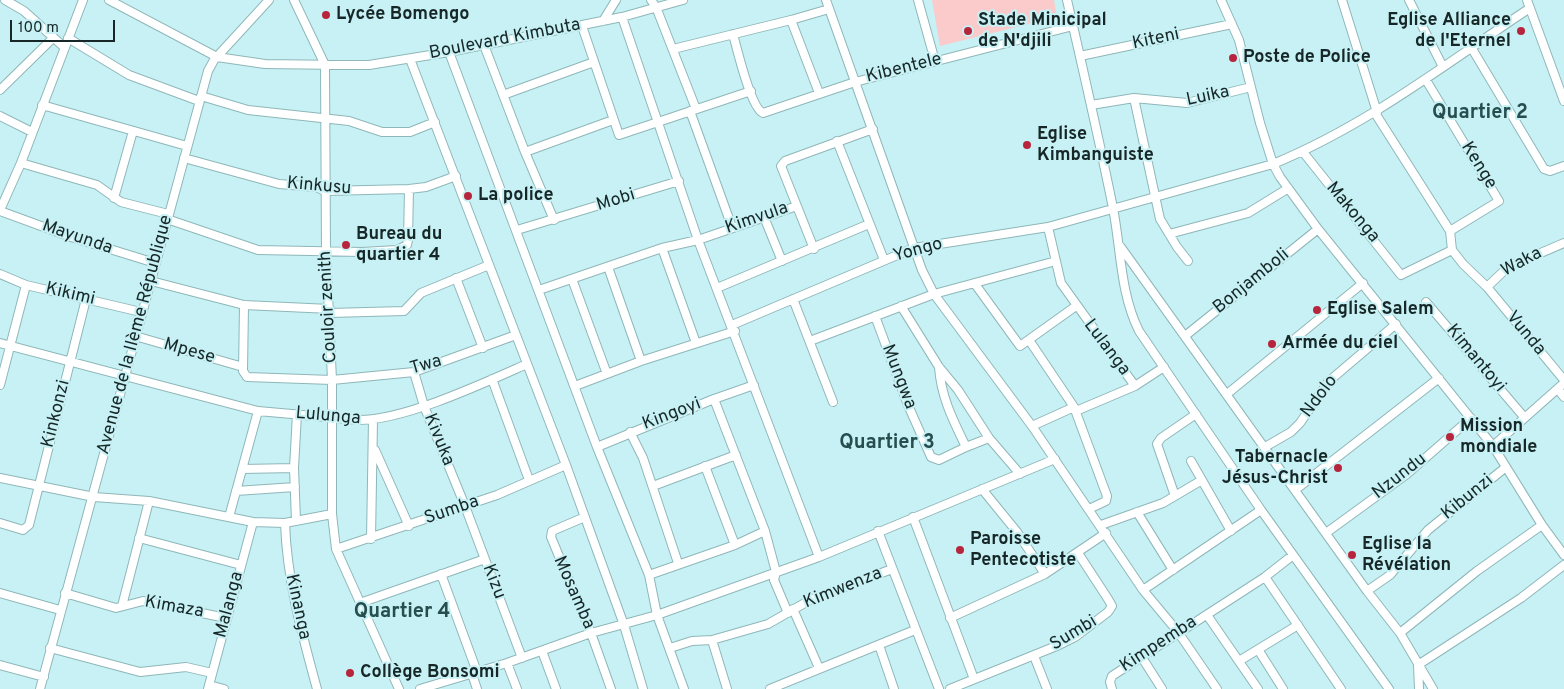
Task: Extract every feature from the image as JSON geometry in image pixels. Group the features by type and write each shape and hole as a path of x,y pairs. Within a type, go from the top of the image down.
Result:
{"street":[{"path":"5,0 24,12 64,48"},
{"path":"0,211 21,163 83,0"},
{"name":"Boulevard Kimbuta","path":"109,0 217,57 265,64 369,64 410,59 582,26 683,0"},
{"name":"Avenue de la IIème République","path":"40,689 60,610 94,497 141,312 208,71 217,57 269,0"},
{"path":"294,0 325,64"},
{"path":"603,21 616,0"},
{"path":"651,0 673,49 732,227"},
{"path":"826,0 914,248 934,294 1032,426 1101,525 1143,590 1178,632 1217,689"},
{"path":"918,0 936,61"},
{"path":"1067,0 1113,208 1123,276 1132,318 1261,510 1389,689"},
{"path":"1221,0 1243,53 1273,164 1287,189 1493,446 1542,525 1564,555"},
{"path":"1342,0 1376,113 1450,231 1452,250"},
{"path":"1410,0 1443,68"},
{"path":"1528,4 1564,100"},
{"name":"Yongo","path":"576,386 733,328 793,299 914,248 1048,227 1273,164 1303,152 1376,113 1443,68 1528,4"},
{"path":"673,49 829,9"},
{"path":"622,17 698,240 819,557"},
{"path":"790,20 819,93"},
{"name":"Kiteni","path":"1080,56 1232,24"},
{"path":"582,26 619,135 751,91 733,34"},
{"name":"Kibentele","path":"751,91 758,111 762,113 855,82 1073,26"},
{"path":"0,90 53,38"},
{"path":"68,38 129,75 200,98 248,110 349,121 371,131 396,134 410,132 436,122"},
{"path":"484,45 502,95 554,220"},
{"path":"1471,47 1544,169 1550,171 1564,166"},
{"path":"449,52 576,386 597,447 649,575 657,615 684,689"},
{"path":"410,59 436,122 488,265 566,465 624,624 644,689"},
{"path":"502,95 594,62"},
{"name":"Couloir zenith","path":"325,64 326,251 332,380 332,514 336,549"},
{"name":"Kenge","path":"1426,80 1499,201 1450,231"},
{"name":"Luika","path":"1091,105 1134,98 1187,103 1251,87"},
{"path":"1134,98 1160,218 1188,261"},
{"path":"42,105 187,146"},
{"path":"0,116 32,132"},
{"path":"525,152 613,120"},
{"name":"Kimvula","path":"698,240 797,206 781,169 782,164 785,161 873,129"},
{"path":"114,198 132,131"},
{"path":"837,142 884,260"},
{"name":"Makonga","path":"1303,152 1401,275 1452,250"},
{"name":"Kinkusu","path":"184,158 279,184 316,187 325,191 409,189 426,187 456,176"},
{"path":"21,163 97,185 114,198 252,249 362,252 397,250 406,245 409,189"},
{"name":"Mobi","path":"517,230 679,181"},
{"path":"1169,234 1248,213 1287,189"},
{"path":"797,206 814,248"},
{"name":"Mayunda","path":"0,211 71,238 155,263"},
{"path":"764,217 782,261"},
{"path":"717,288 869,224"},
{"name":"Lulanga","path":"1032,426 1134,386 1061,283 1048,227"},
{"name":"Bonjamboli","path":"1185,336 1318,229"},
{"path":"540,290 662,248 698,240"},
{"path":"1119,244 1367,591 1400,633 1434,689"},
{"name":"Waka","path":"1487,287 1508,267 1562,244 1564,252"},
{"path":"662,248 696,343"},
{"name":"Vunda","path":"1452,250 1463,264 1487,287 1564,381"},
{"path":"810,341 934,294 1056,261"},
{"path":"151,281 244,305 330,311 404,311 421,293 488,265"},
{"path":"608,267 641,361"},
{"name":"Kikimi","path":"0,274 26,285 141,312"},
{"path":"456,278 483,348"},
{"path":"572,279 608,374"},
{"path":"1227,394 1363,283"},
{"path":"975,284 1018,345 1029,340 1075,409 1107,496 1106,501 1089,509"},
{"path":"0,385 26,285"},
{"name":"Kinkonzi","path":"0,523 27,529 86,299"},
{"path":"793,299 833,402"},
{"name":"Kimantoyi","path":"1426,302 1524,417"},
{"name":"Mpese","path":"244,305 244,375 247,377 332,380"},
{"name":"Mungwa","path":"901,306 939,367 958,390 989,438 1020,474"},
{"name":"Lulanga","path":"1029,340 1076,306"},
{"name":"Mungwa","path":"875,316 908,405 931,457 939,460 989,438"},
{"name":"Ndolo","path":"1265,447 1291,432 1300,423 1328,382 1396,324"},
{"name":"Mpese","path":"136,336 243,367"},
{"name":"Twa","path":"332,380 414,372 516,336"},
{"path":"0,343 124,377"},
{"name":"Lulunga","path":"124,377 258,411 373,420 424,406 527,364"},
{"name":"Mungwa","path":"939,367 944,400 966,447"},
{"path":"1134,386 1164,367"},
{"name":"Kivuka","path":"414,372 424,406 465,506"},
{"path":"1296,490 1439,378"},
{"path":"492,379 529,480"},
{"path":"1493,446 1558,389 1564,381"},
{"name":"Kingoyi","path":"597,447 630,432 754,385"},
{"path":"1558,389 1564,397"},
{"name":"Kingoyi","path":"714,399 765,531 776,572"},
{"path":"229,517 258,411"},
{"path":"296,521 294,468 297,414"},
{"path":"1175,496 1156,444 1161,438 1196,414"},
{"name":"Nzundu","path":"1326,533 1407,474 1470,418"},
{"path":"371,539 373,420"},
{"name":"Kingoyi","path":"630,432 653,486 678,564"},
{"path":"374,449 409,526"},
{"path":"653,486 736,455"},
{"path":"420,689 507,663 591,633 657,615 819,557 1055,459"},
{"path":"1191,462 1230,531"},
{"name":"Sumba","path":"336,549 371,539 465,506 566,465"},
{"path":"705,466 735,545"},
{"name":"Kibunzi","path":"1367,591 1390,575 1428,530 1506,466"},
{"path":"242,469 294,468"},
{"path":"0,478 94,497 149,501 253,522 285,523 332,514"},
{"path":"1101,525 1175,496 1202,480"},
{"path":"236,491 295,487"},
{"path":"982,489 1016,532 1045,574"},
{"path":"122,606 149,501"},
{"name":"Kizu","path":"465,506 522,658"},
{"path":"1143,590 1261,510"},
{"path":"1137,512 1173,570"},
{"name":"Mosamba","path":"585,517 552,531 551,537 591,633 611,689"},
{"path":"913,517 974,679"},
{"name":"Malanga","path":"209,687 253,522"},
{"name":"Kinanga","path":"285,523 286,551 293,601 317,689"},
{"path":"1400,633 1476,571 1542,525"},
{"path":"649,575 735,545 765,531"},
{"path":"878,531 938,689"},
{"path":"950,618 1045,574 1106,533"},
{"path":"139,538 241,565"},
{"path":"336,549 399,689"},
{"name":"Sumbi","path":"950,689 1034,656 1075,637 1108,612 1112,606 1078,553"},
{"name":"Kimpemba","path":"1112,689 1110,682 1112,676 1266,577 1293,555"},
{"path":"360,603 484,559"},
{"path":"1418,665 1521,598 1564,565"},
{"name":"Kimwenza","path":"670,648 692,641 712,640 768,624 810,600 892,569"},
{"name":"Kimwenza","path":"776,572 774,580 819,668"},
{"path":"440,574 474,673 477,689"},
{"path":"1266,577 1340,689"},
{"path":"0,593 60,610"},
{"name":"Kimaza","path":"65,593 116,608 143,601 226,618"},
{"name":"Kimpemba","path":"1207,615 1258,689"},
{"path":"1239,661 1259,651 1298,625"},
{"path":"770,689 915,630"},
{"path":"712,640 727,689"},
{"path":"879,645 894,689"},
{"path":"50,648 140,672 186,667 212,673"},
{"path":"542,651 556,689"},
{"path":"1259,651 1283,689"},
{"path":"1034,656 1047,689"},
{"path":"1141,656 1162,689"},
{"path":"507,663 517,689"},
{"path":"0,665 44,678"},
{"path":"1418,665 1418,689"},
{"path":"209,687 224,689"}],"shaded area":[{"name":"Stade Minicipal de N'djili","path":"932,0 1054,0 1057,17 940,46"}],"place":[{"name":"Lycée Bomengo","path":"326,15"},
{"name":"Stade Minicipal de N'djili","path":"968,31"},
{"name":"Eglise Alliance de l'Eternel","path":"1521,31"},
{"name":"Poste de Police","path":"1233,58"},
{"name":"Eglise Kimbanguiste","path":"1027,145"},
{"name":"La police","path":"468,196"},
{"name":"Bureau du quartier 4","path":"346,245"},
{"name":"Eglise Salem","path":"1317,310"},
{"name":"Armée du ciel","path":"1272,344"},
{"name":"Mission mondiale","path":"1450,437"},
{"name":"Tabernacle Jésus-Christ","path":"1338,468"},
{"name":"Paroisse Pentecotiste","path":"960,550"},
{"name":"Eglise la Révélation","path":"1352,555"},
{"name":"Collège Bonsomi","path":"350,673"}],"district":[{"name":"Quartier 2","path":"1480,114"},
{"name":"Quartier 3","path":"887,444"},
{"name":"Quartier 4","path":"402,613"}]}
